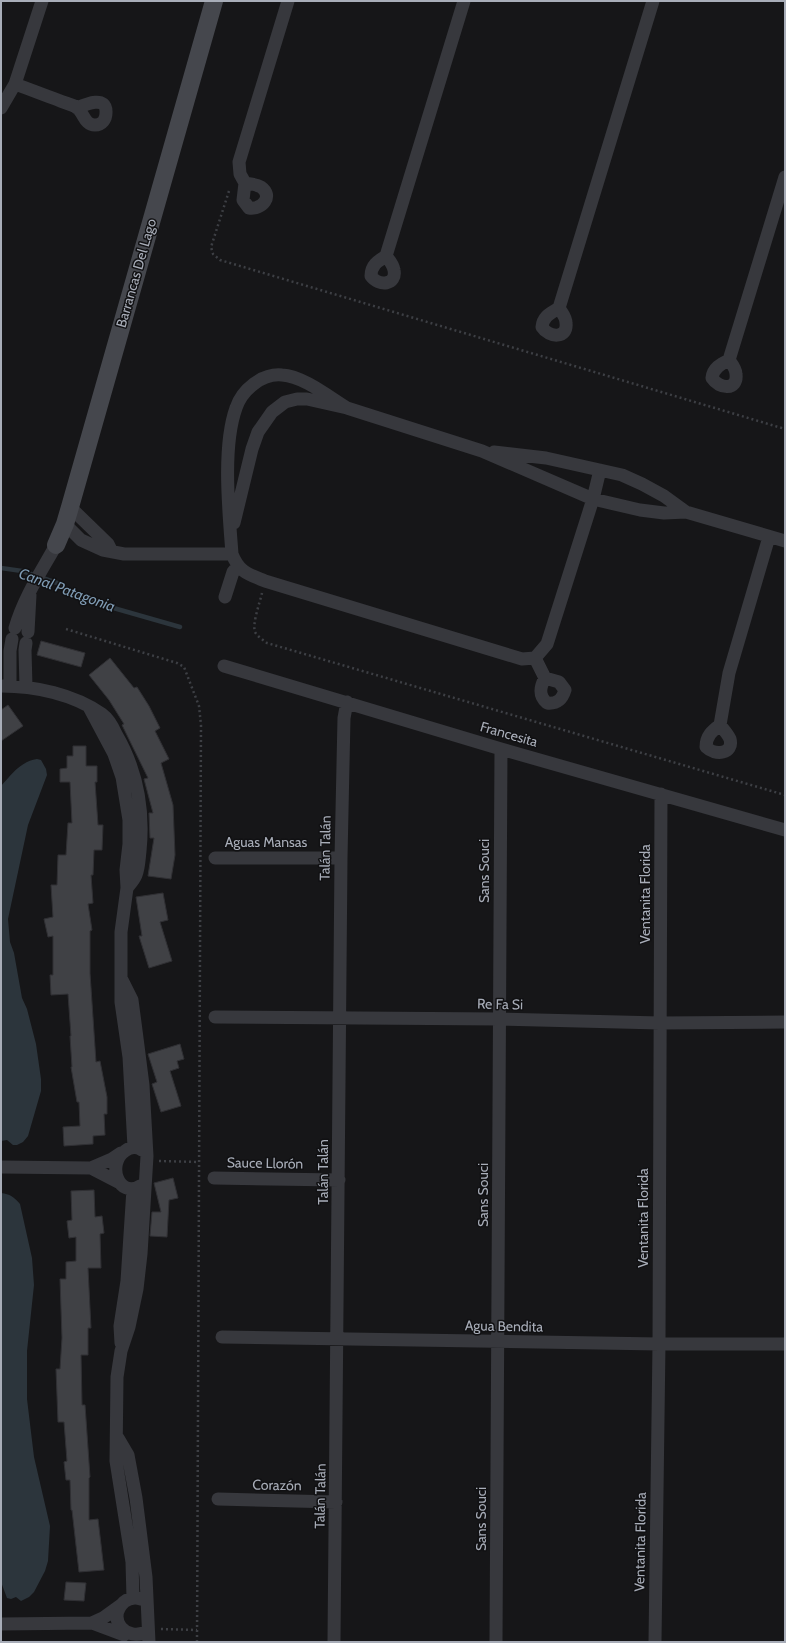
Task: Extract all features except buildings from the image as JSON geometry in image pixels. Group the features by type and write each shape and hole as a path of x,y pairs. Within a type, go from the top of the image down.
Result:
{"street":[{"path":"1,108 14,84 42,1"},
{"name":"Barrancas Del Lago","path":"53,550 65,524 70,507 214,1"},
{"path":"245,183 240,174 239,162 288,1"},
{"path":"386,256 464,1"},
{"path":"559,308 653,1"},
{"path":"14,84 77,108"},
{"path":"729,360 785,177"},
{"path":"225,597 233,572 235,560 231,536 228,475 229,450 236,408 244,393 254,383 268,376 282,375 300,380 347,408"},
{"path":"231,536 258,432 272,412 285,402 297,398 347,408 482,451 593,499 640,510 664,513 686,512"},
{"path":"482,451 546,458 622,475 664,496 686,512 785,541"},
{"path":"235,560 243,572 265,581 522,659 535,658 547,644 593,499 600,470"},
{"path":"70,507 108,544 111,550"},
{"path":"65,524 81,540 103,550 111,550 124,554 235,560"},
{"path":"720,725 729,673 769,537"},
{"path":"53,550 30,589 20,610 10,652 6,686 26,687 55,693 89,707 114,754 122,777 129,820 129,844 126,870 127,888 121,932 121,1002 129,1057 134,1147"},
{"path":"26,687 25,650 30,589"},
{"path":"535,658 545,678"},
{"name":"Francesita","path":"224,666 501,749 785,830"},
{"name":"Talán Talán","path":"334,1642 338,1340 341,858 344,718 347,702"},
{"name":"Sans Souci","path":"496,1642 501,749"},
{"name":"Ventanita Florida","path":"655,1642 659,1344 661,794"},
{"name":"Aguas Mansas","path":"215,858 341,858"},
{"path":"122,980 132,1000 143,1085 147,1158 141,1254 137,1289 129,1327 121,1351 117,1377 118,1438 116,1461 125,1510 132,1562 133,1598"},
{"name":"Re Fa Si","path":"215,1018 340,1018 660,1023 785,1022"},
{"path":"1,1167 90,1168 112,1159 128,1148 134,1147 144,1151 147,1158"},
{"path":"120,1183 116,1176 115,1167 121,1153"},
{"path":"90,1168 120,1183 126,1188 133,1189 145,1182"},
{"name":"Sauce Llorón","path":"214,1178 339,1180"},
{"path":"121,1351 120,1326 127,1281 133,1189"},
{"name":"Agua Bendita","path":"222,1337 498,1342 785,1344"},
{"path":"1,1624 92,1623 128,1639 137,1640 148,1634 147,1604 141,1542 128,1455 118,1438"},
{"name":"Corazón","path":"218,1499 336,1502"},
{"path":"92,1623 108,1615 127,1599 133,1598 144,1601 147,1604"},
{"path":"121,1605 117,1620 119,1628 128,1639"}],"path":[{"path":"230,190 211,247 213,254 220,260 785,429"},
{"path":"265,581 254,625 255,631 260,638 267,643 785,795"},
{"path":"66,629 177,663 184,667 199,706 197,1642"},
{"path":"147,1158 199,1162"},
{"path":"148,1634 197,1630"}],"shaded area":[{"path":"31,760 41,760 46,769 47,775 28,825 8,919 10,942 14,953 22,998 27,1009 36,1044 41,1079 41,1091 28,1136 23,1142 13,1145 7,1140 1,1141 1,786 21,766"},
{"path":"1,1193 12,1196 20,1204 32,1258 34,1285 27,1351 27,1399 34,1457 50,1526 48,1561 45,1571 34,1592 29,1597 21,1601 16,1597 11,1599 7,1598 1,1582"}],"waterway":[{"name":"Canal Patagonia","path":"1,568 22,571 60,584 73,595 89,601 180,627"}]}
